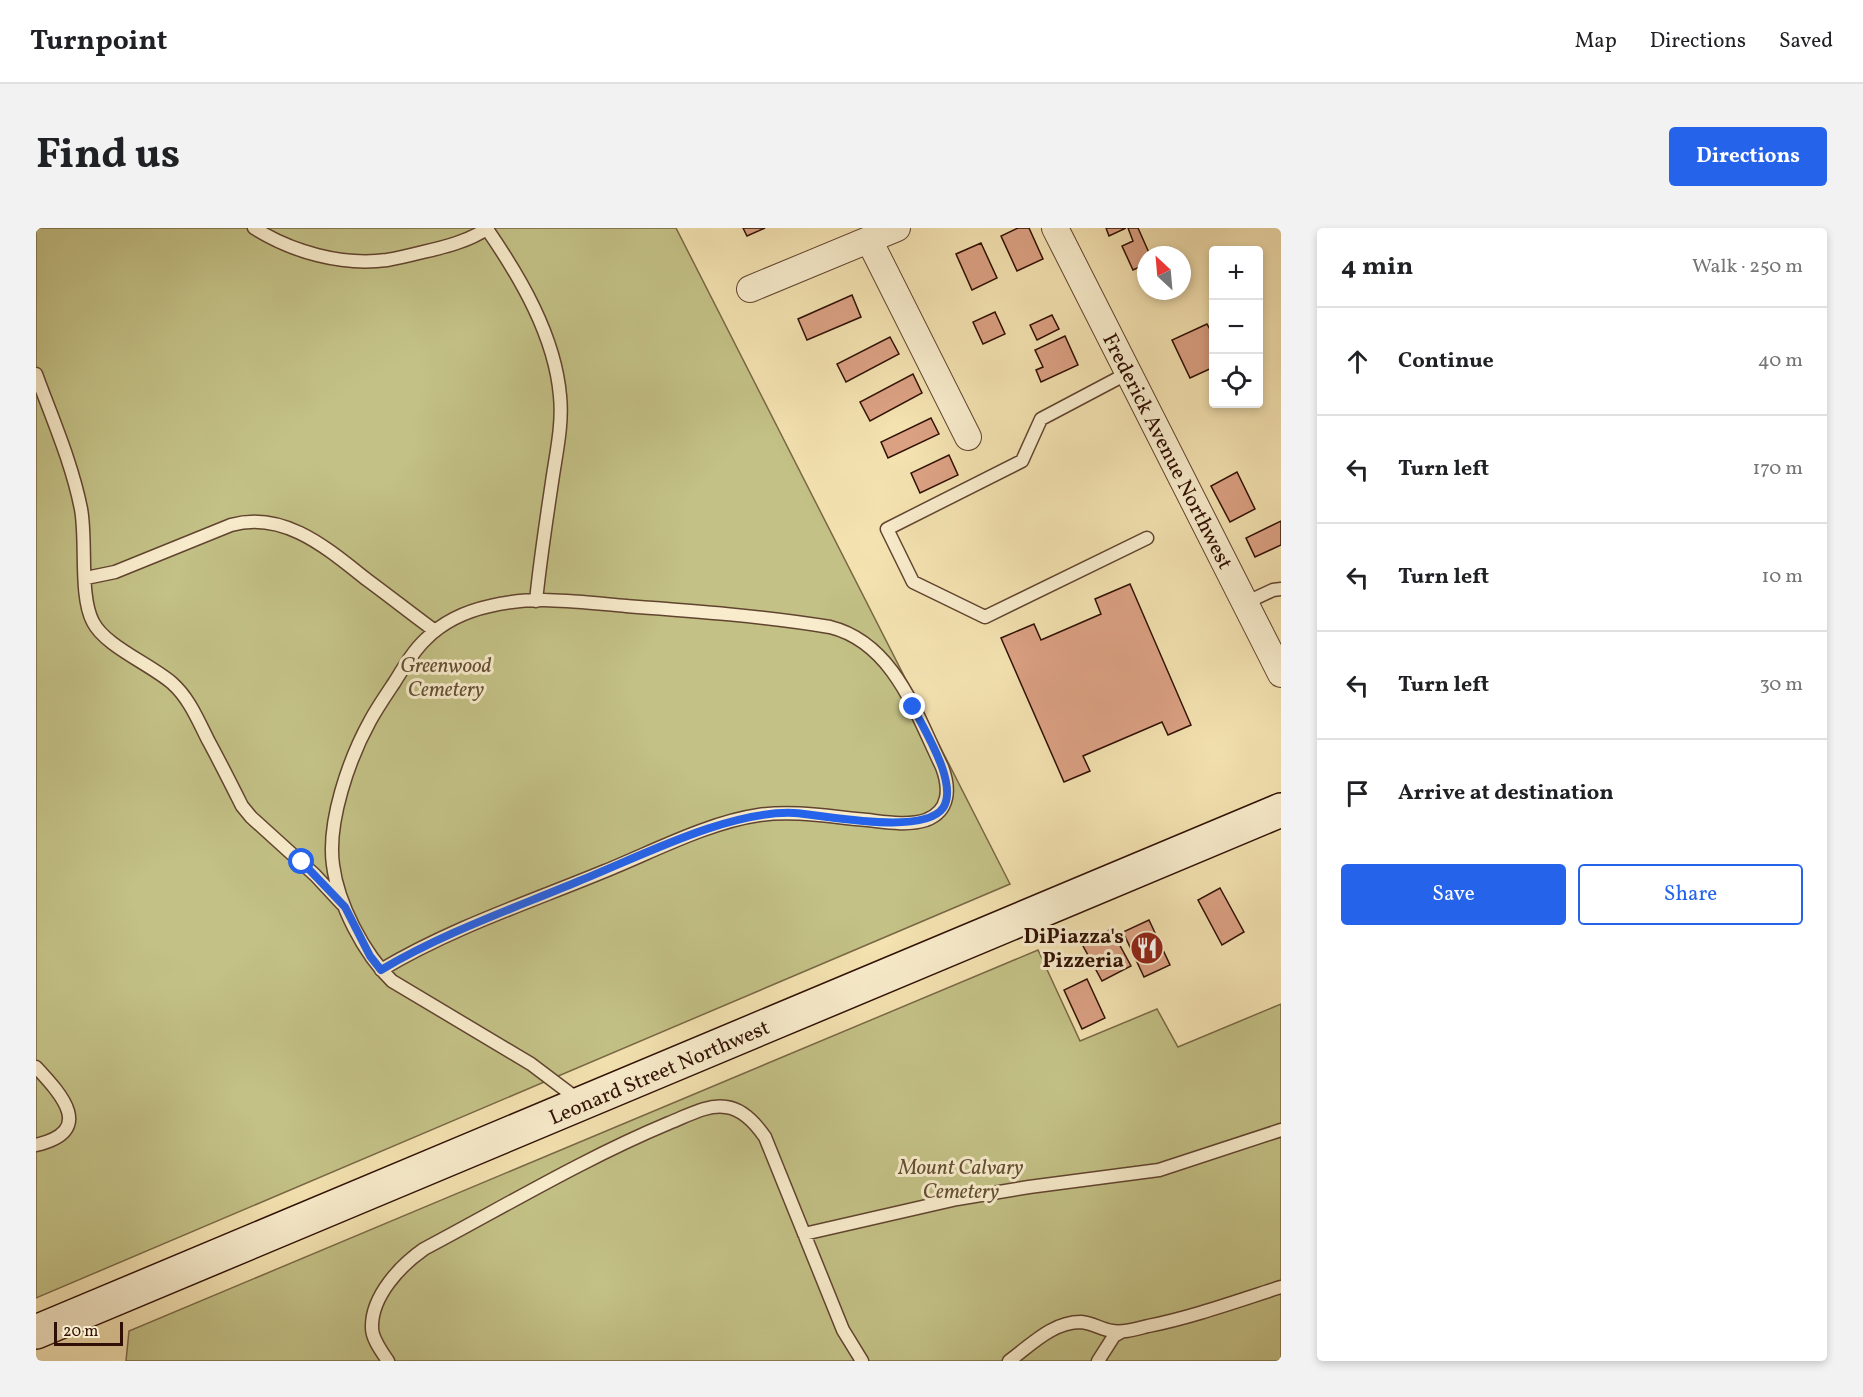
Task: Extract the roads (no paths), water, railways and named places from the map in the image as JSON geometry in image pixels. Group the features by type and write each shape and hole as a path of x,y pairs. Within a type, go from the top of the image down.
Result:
{"main road":[{"name":"Leonard Street Northwest","path":"36,1332 1281,810"}],"street":[{"path":"750,289 897,228"},
{"name":"Frederick Avenue Northwest","path":"1055,228 1281,674"},
{"path":"869,240 968,437"}],"lane":[{"path":"254,228 287,245 316,254 366,261 387,260 433,250 469,238 487,228 510,263 535,311 549,349 560,396 557,444 536,601"},
{"path":"1128,373 1041,419 1022,460 887,529 914,582 985,617 1147,538"},
{"path":"36,374 81,508 85,537 88,609 92,621 106,638 156,671 182,693 242,806 251,817 315,875 345,907"},
{"path":"86,578 115,572 231,525 242,522 265,522 295,531 320,544 435,631"},
{"path":"1245,603 1281,588"},
{"path":"381,970 426,944 688,837 734,821 760,815 792,813 895,823 917,822 932,817 944,807 947,795 946,777 902,686 894,672 874,650 844,631 807,624 677,610 569,602 536,601 490,606 465,614 427,638 409,660 370,720 350,768 336,816 332,851 336,879 345,907 370,956 381,970 399,985 531,1064 583,1104"},
{"path":"36,1067 63,1096 69,1119 66,1130 48,1142 36,1145"},
{"path":"388,1361 372,1330 373,1317 380,1298 408,1260 424,1249 644,1133 697,1112 725,1107 736,1110 755,1124 769,1146 843,1330 862,1361"},
{"path":"804,1234 957,1199 1159,1170 1281,1130"},
{"path":"1098,1361 1114,1336 1122,1332 1224,1306 1281,1287"},
{"path":"1009,1361 1043,1334 1067,1324 1089,1323 1122,1332"}],"place":[{"name":"DiPiazza's Pizzeria","path":"1147,948"}],"park label":[{"name":"Greenwood Cemetery","path":"446,677"},
{"name":"Mount Calvary Cemetery","path":"961,1179"}]}
